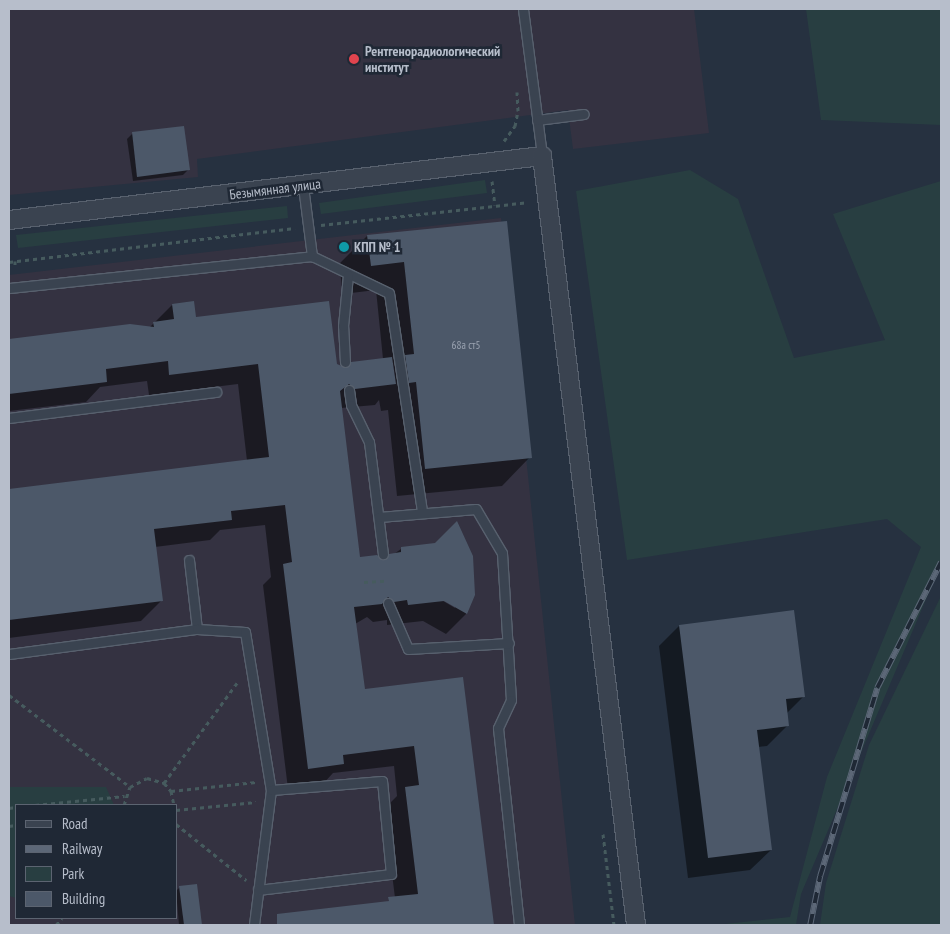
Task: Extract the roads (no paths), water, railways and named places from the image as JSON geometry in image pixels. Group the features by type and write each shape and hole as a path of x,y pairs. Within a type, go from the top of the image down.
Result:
{"street":[{"name":"Безымянная улица","path":"9,220 542,156"},
{"path":"542,156 636,925"}],"lane":[{"path":"523,9 542,156"},
{"path":"537,120 584,114"},
{"path":"303,186 312,256"},
{"path":"9,288 312,256 348,275 389,293 422,512"},
{"path":"345,362 343,326 348,275"},
{"path":"349,390 351,406 369,442 383,554"},
{"path":"9,418 216,392"},
{"path":"379,517 476,509 502,553 511,700 498,728 519,925"},
{"path":"189,560 197,629"},
{"path":"388,603 408,649 509,643"},
{"path":"9,654 197,629 245,632 270,785 254,925"},
{"path":"258,890 391,874 382,781 270,785"}],"railway":[{"path":"810,925 820,876 877,688 941,562"}],"place":[{"name":"Рентгенорадиологический институт","path":"354,59"},
{"name":"КПП № 1","path":"344,247"}]}
